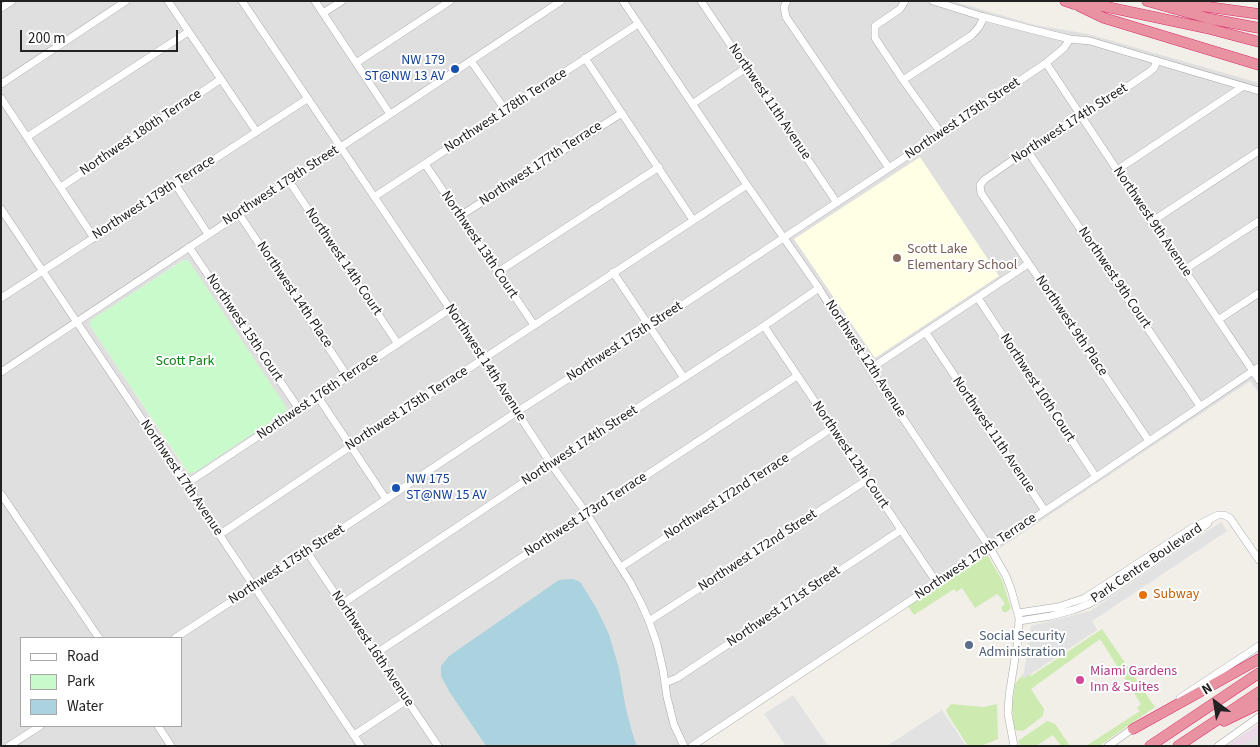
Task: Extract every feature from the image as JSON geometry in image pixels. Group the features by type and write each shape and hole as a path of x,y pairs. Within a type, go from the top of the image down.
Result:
{"highway":[{"path":"1147,1 1211,19 1259,28"},
{"path":"1166,1 1259,14"},
{"path":"1070,2 1098,5 1206,28 1259,42"},
{"path":"1070,2 1104,18 1259,64"},
{"path":"1133,729 1259,659"},
{"path":"1150,746 1259,673"},
{"path":"1178,746 1259,692"},
{"path":"1187,740 1259,704"}],"street":[{"path":"1,8 12,1"},
{"path":"1,84 126,1"},
{"path":"168,1 256,131"},
{"name":"Northwest 14th Avenue","path":"242,1 621,567 649,621 657,644 674,725 684,746"},
{"path":"315,1 390,114"},
{"path":"324,13 342,1"},
{"path":"356,63 450,1"},
{"name":"Northwest 179th Street","path":"1,372 561,1"},
{"name":"Northwest 12th Avenue","path":"623,1 819,288 870,369 990,548 1006,576 1018,617 1018,639 1008,696 1008,714 1014,746"},
{"name":"Northwest 11th Avenue","path":"701,1 837,203"},
{"path":"905,1 900,9 875,26 875,38 941,133"},
{"path":"933,1 984,17 1070,39 1090,41 1259,91"},
{"path":"785,4 786,17 889,168"},
{"path":"903,80 972,35 984,17"},
{"name":"Northwest 178th Terrace","path":"374,197 638,24"},
{"path":"27,137 188,32"},
{"name":"Northwest 175th Street","path":"177,637 837,203 1046,63 1064,48 1070,39"},
{"path":"586,58 694,220"},
{"path":"471,61 506,111"},
{"name":"Northwest 174th Street","path":"980,185 984,180 1027,150 1073,120 1088,113 1148,73 1154,68 1157,61"},
{"name":"Northwest 9th Avenue","path":"1046,63 1218,320 1256,369 1259,380"},
{"path":"692,104 746,68"},
{"name":"Northwest 180th Terrace","path":"61,187 220,80"},
{"path":"1117,170 1242,87"},
{"path":"1,98 94,238"},
{"name":"Northwest 179th Terrace","path":"1,298 307,99"},
{"name":"Northwest 177th Terrace","path":"460,216 622,113"},
{"name":"Northwest 9th Court","path":"1027,150 1200,406"},
{"path":"1152,222 1259,151"},
{"name":"Northwest 13th Court","path":"425,164 534,325"},
{"path":"498,272 658,168"},
{"name":"Northwest 14th Court","path":"289,181 398,344"},
{"path":"175,184 208,234"},
{"name":"Northwest 175th Terrace","path":"219,535 350,446 747,185"},
{"name":"Northwest 9th Place","path":"980,185 981,193 1028,264 1149,440"},
{"name":"Northwest 17th Avenue","path":"1,209 4,219 42,271 361,746"},
{"name":"Northwest 14th Place","path":"239,214 348,377"},
{"path":"1184,270 1259,221"},
{"name":"Northwest 15th Court","path":"189,247 299,409"},
{"path":"870,369 1028,264"},
{"path":"613,272 684,378"},
{"name":"Northwest 174th Street","path":"342,604 819,288"},
{"path":"1218,320 1259,293"},
{"name":"Northwest 10th Court","path":"978,298 1096,477"},
{"name":"Northwest 176th Terrace","path":"186,484 450,309"},
{"name":"Northwest 12th Court","path":"764,326 937,583"},
{"name":"Northwest 11th Avenue","path":"926,333 1044,511"},
{"name":"Northwest 170th Terrace","path":"692,746 1256,369"},
{"name":"Northwest 173rd Terrace","path":"375,654 797,376"},
{"path":"318,397 386,500"},
{"name":"Northwest 172nd Terrace","path":"621,567 832,428"},
{"name":"Northwest 172nd Street","path":"649,621 867,480"},
{"path":"1,494 98,637"},
{"name":"Park Centre Boulevard","path":"1018,617 1051,616 1073,610 1215,516 1224,515 1230,518 1259,560"},
{"name":"Northwest 171st Street","path":"665,683 677,678 901,530"},
{"name":"Northwest 16th Avenue","path":"307,552 438,746"},
{"path":"1108,746 1259,646"},
{"path":"354,735 407,700"},
{"path":"1218,746 1259,718"},
{"path":"9,746 38,727"},
{"path":"159,727 171,746"}],"shaded area":[{"path":"8,1 952,1 1035,25 1088,34 1259,83 1259,393 1250,381 988,556 983,556 697,746 637,746 626,709 619,668 609,634 597,609 581,583 450,693 486,746 1,746 1,5","holes":["183,260 187,260 191,473 187,472 90,323"]},
{"name":"Scott Lake Elementary School","path":"920,157 999,276 875,358 794,239"},
{"path":"1221,522 1227,531 1092,621 1097,630 1023,679 1031,626 1090,611"},
{"path":"793,695 828,746 786,746 764,714"},
{"path":"942,710 966,746 887,746"},
{"path":"1259,724 1259,746 1226,746"},
{"path":"1259,734 1259,746 1241,746"}],"green space":[{"name":"Scott Park","path":"184,260 189,261 287,409 191,473 188,472 90,323 91,320"},
{"path":"983,556 988,556 1002,580 1011,608 1007,612 1003,612 1001,607 1005,604 997,594 975,608 962,588 956,592 954,589 914,615 907,605"},
{"path":"1102,629 1155,707 1099,746 1086,746 1140,711 1137,708 1141,704 1100,639 1031,689 1044,709 1043,716 1023,731 1014,730 1012,708 1015,684 1026,671 1031,676"},
{"path":"951,704 984,707 997,704 998,739 981,746 968,746 948,715 946,710"},
{"path":"1047,721 1055,724 1070,746 1061,746 1053,735 1036,746 1020,746 1018,741"}],"water":[{"path":"572,579 581,583 597,609 609,634 619,668 626,709 637,746 486,746 450,693 441,676 441,666 449,656 559,580"}],"place":[{"name":"NW 179 ST@NW 13 AV","path":"455,69"},
{"name":"Scott Lake Elementary School","path":"897,258"},
{"name":"NW 175 ST@NW 15 AV","path":"396,488"},
{"name":"Subway","path":"1143,595"},
{"name":"Social Security Administration","path":"969,645"},
{"name":"Miami Gardens Inn & Suites","path":"1080,680"}]}
